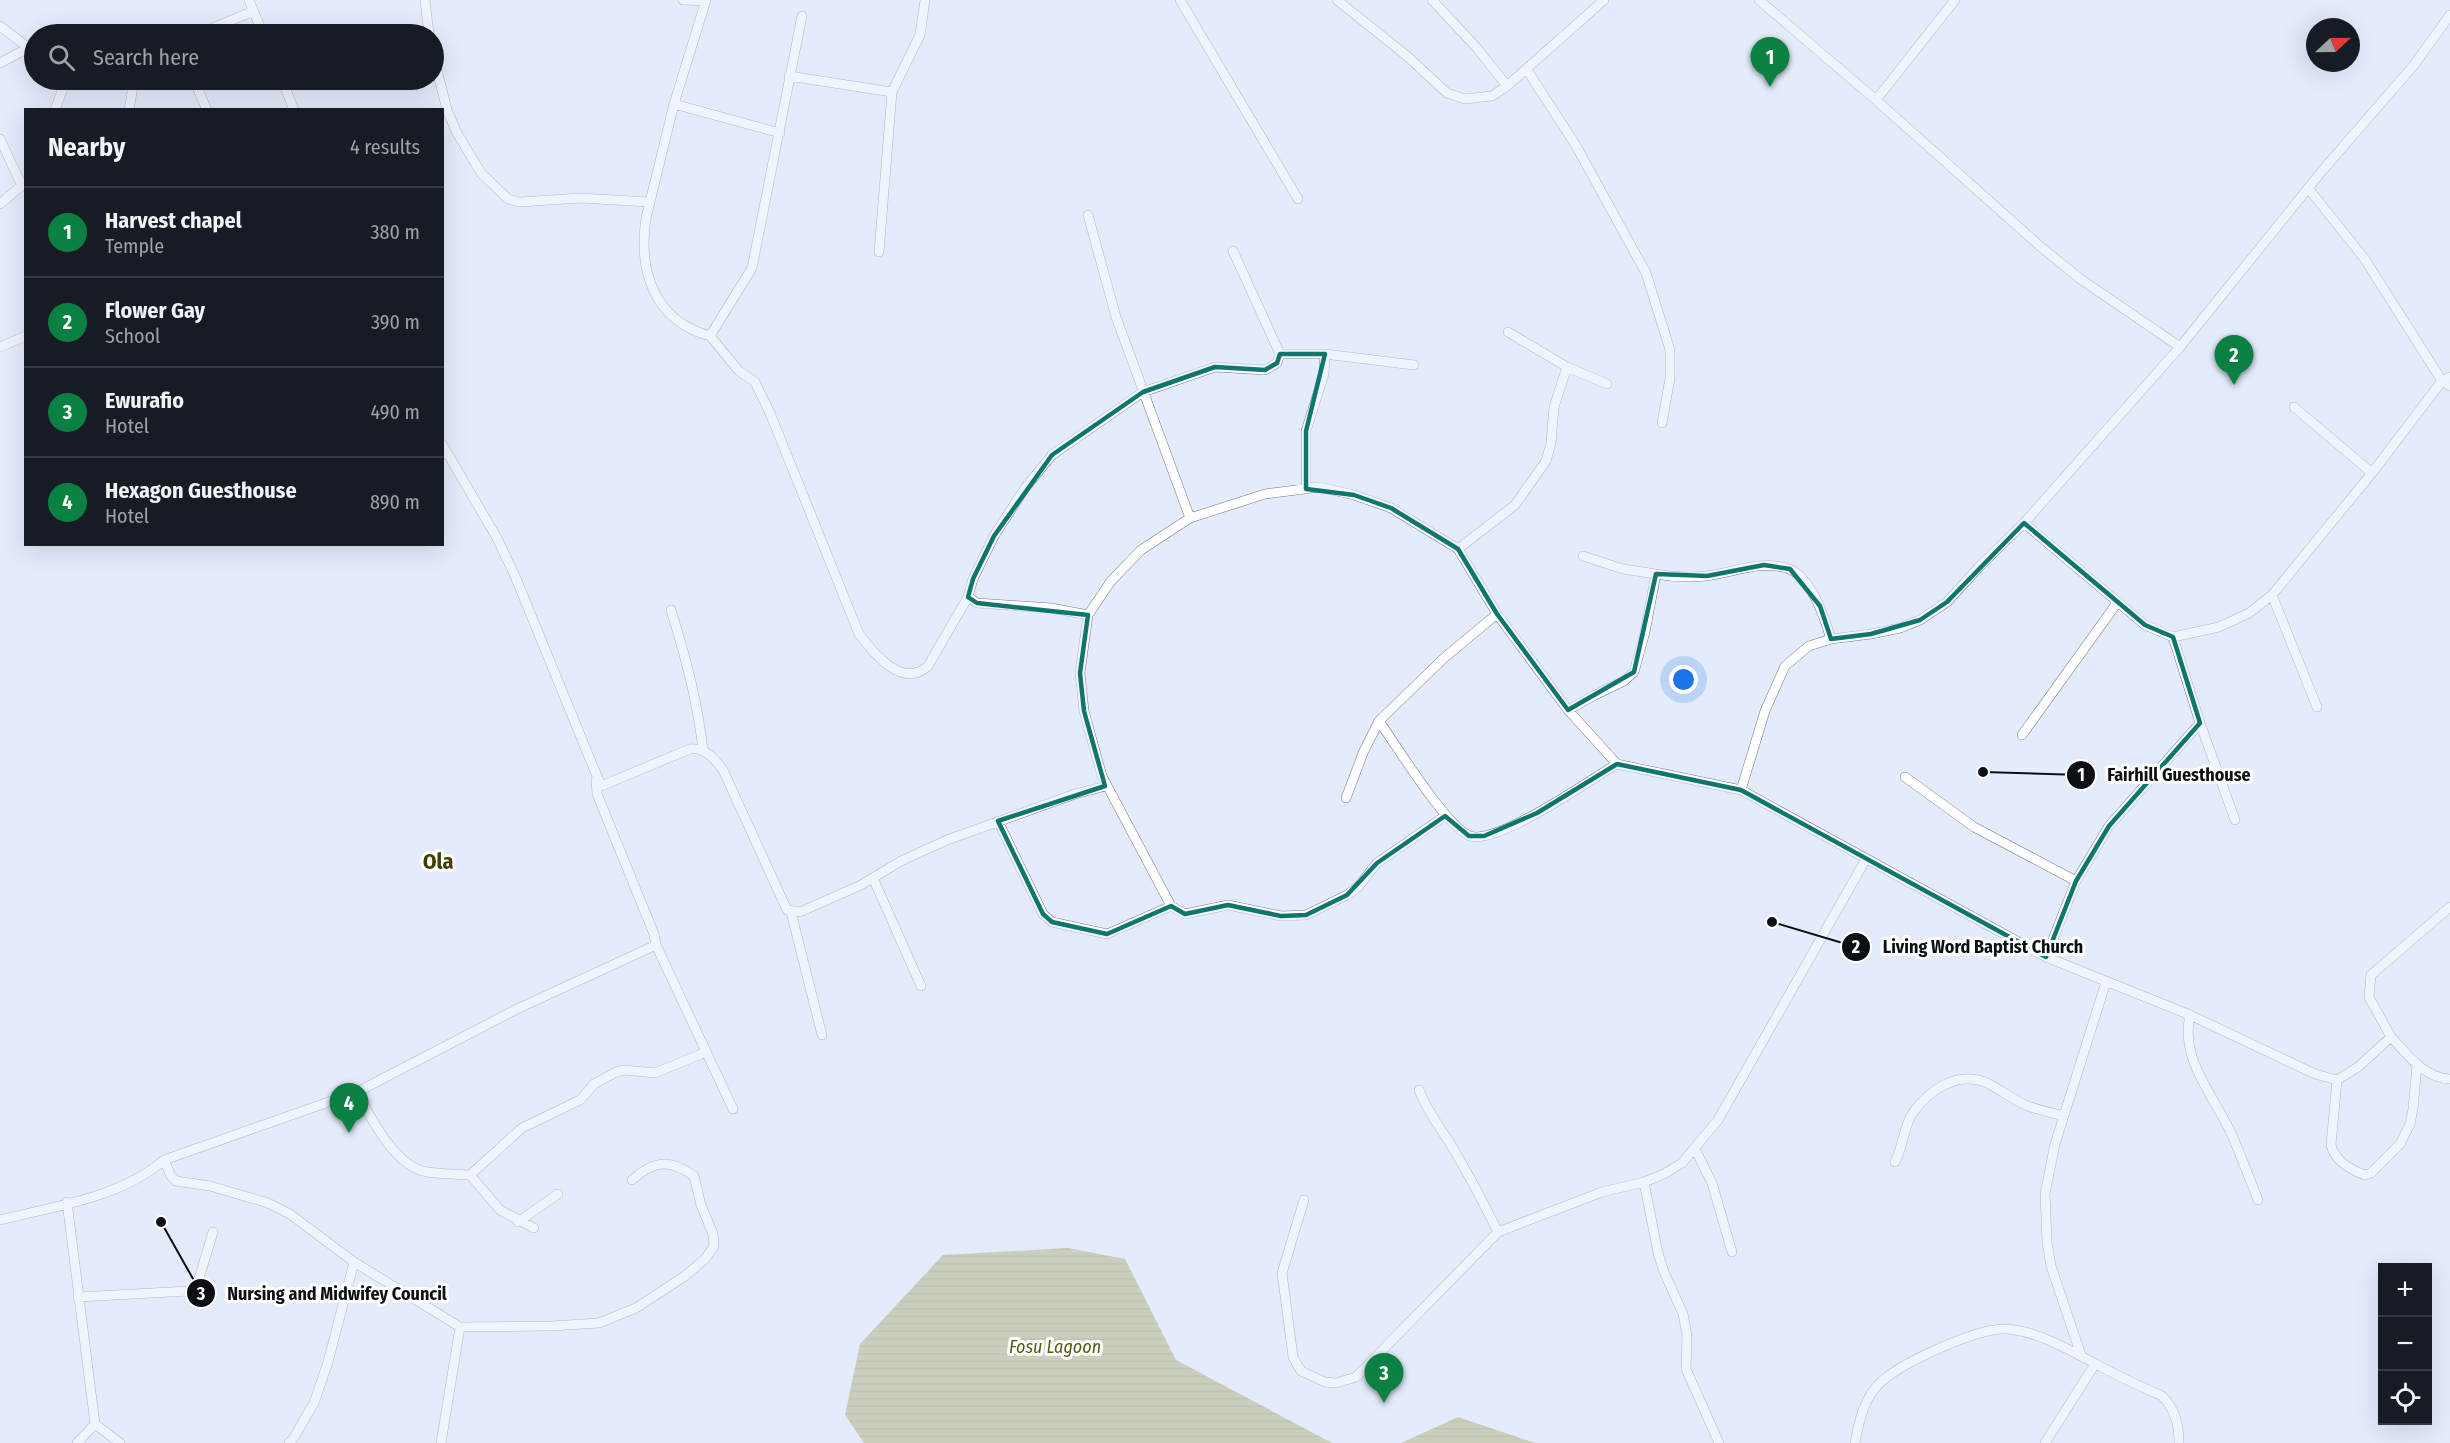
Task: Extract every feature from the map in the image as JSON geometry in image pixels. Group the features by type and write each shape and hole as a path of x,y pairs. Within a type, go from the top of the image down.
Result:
{"street":[{"path":"249,0 259,24"},
{"path":"425,0 428,24"},
{"path":"683,0 706,0 674,104 648,201 643,234 648,274 656,297 666,312 685,326 710,336 739,371 755,382 770,413 859,634 871,650 893,668 907,675 919,674 928,666 968,597 994,536 1025,488 1052,455 1143,392 1215,367 1265,370 1277,363 1280,354 1233,251"},
{"path":"879,252 892,92 920,35 925,0"},
{"path":"1180,0 1298,199"},
{"path":"1337,0 1407,56 1447,93 1466,99 1492,96 1508,86 1604,0"},
{"path":"1431,0 1476,47 1508,86"},
{"path":"1759,0 2071,272 2180,347"},
{"path":"1876,100 1955,0"},
{"path":"222,24 254,11"},
{"path":"1741,790 1765,711 1785,666 1809,646 1831,639 1900,628 1920,620 1947,602 2024,523 2180,347 2308,188 2414,65 2450,15"},
{"path":"710,336 752,268 802,16"},
{"path":"0,26 24,43"},
{"path":"0,63 24,52"},
{"path":"1527,70 1575,144 1646,273 1670,350 1670,378 1662,423"},
{"path":"789,76 892,92"},
{"path":"56,108 62,90"},
{"path":"129,108 132,90"},
{"path":"198,90 206,108"},
{"path":"286,90 293,108"},
{"path":"442,90 447,110 457,133 481,173 508,199 519,202 580,198 648,201"},
{"path":"674,104 780,133"},
{"path":"0,139 24,184 0,204"},
{"path":"2024,523 2145,625 2173,638 2219,627 2248,613 2272,595 2447,382 2364,258 2308,188"},
{"path":"1088,215 1116,317 1190,518"},
{"path":"1508,332 1566,367 1607,384"},
{"path":"0,347 24,337"},
{"path":"1280,354 1325,354 1414,365"},
{"path":"1305,489 1306,431 1324,374 1325,354"},
{"path":"1458,549 1515,505 1546,460 1551,443 1554,407 1566,367"},
{"path":"2294,407 2372,473"},
{"path":"444,447 497,538 515,576 601,786 690,748 703,750 723,770 784,907 791,912 800,912 873,878 919,853 998,820 1106,786"},
{"path":"1445,816 1377,863 1358,887 1347,895 1306,915 1281,916 1228,905 1185,914 1171,906 1106,786 1084,711 1080,673 1088,615 1111,581 1141,550 1190,518 1265,494 1319,487 1354,495 1391,508 1458,549 1497,614 1568,710 1617,764 1741,790 2046,957 2190,1015 2315,1074 2337,1080 2358,1067 2391,1036"},
{"path":"1583,556 1623,569 1656,574 1707,576 1764,565 1790,569 1802,579 1820,606 1831,639"},
{"path":"1568,710 1624,681 1634,672 1645,632 1656,574"},
{"path":"2272,595 2318,707"},
{"path":"968,597 977,603 1051,608 1088,615"},
{"path":"2022,735 2117,603"},
{"path":"671,610 692,677 703,750"},
{"path":"1346,798 1363,753 1379,721 1444,658 1497,614"},
{"path":"2173,638 2200,723 2235,820"},
{"path":"1379,721 1445,816 1469,836 1484,836 1514,825 1617,764"},
{"path":"2046,957 2076,881 2109,826 2200,723"},
{"path":"1905,777 1974,826 2076,881"},
{"path":"596,778 597,794 654,934 656,945 733,1109"},
{"path":"998,820 1043,914 1052,922 1107,934 1171,906"},
{"path":"1304,1200 1282,1273 1293,1357 1301,1371 1325,1382 1336,1383 1356,1377 1498,1232 1602,1192 1644,1182 1664,1174 1682,1162 1718,1120 1866,859"},
{"path":"873,878 921,986"},
{"path":"2450,907 2371,975 2369,997 2391,1036 2417,1065 2433,1075 2450,1079"},
{"path":"791,912 822,1035"},
{"path":"0,1220 135,1181 164,1160 357,1092 517,1009 656,945"},
{"path":"2081,1355 2052,1266 2047,1242 2045,1194 2055,1144 2106,982"},
{"path":"2190,1015 2186,1031 2192,1059 2229,1129 2258,1200"},
{"path":"470,1175 522,1128 580,1100 594,1084 616,1072 625,1070 655,1073 706,1052"},
{"path":"2337,1080 2331,1145 2333,1154 2365,1175 2371,1173 2403,1139 2413,1109 2417,1065"},
{"path":"1895,1162 1902,1148 1907,1122 1912,1113 1935,1089 1950,1082 1973,1078 2030,1107 2064,1116"},
{"path":"1419,1090 1428,1114 1447,1138 1468,1173 1498,1232"},
{"path":"357,1092 382,1135 405,1161 427,1172 470,1175 500,1210 518,1222 534,1228"},
{"path":"1695,1149 1712,1183 1732,1252"},
{"path":"164,1160 171,1176 177,1181 226,1190 268,1203 290,1214 354,1262 460,1327 599,1323 636,1308 685,1276 706,1258 714,1246 713,1234 701,1205 694,1176 679,1167 665,1164 645,1169 632,1180"},
{"path":"1644,1182 1658,1253 1683,1314 1686,1335 1686,1369 1719,1443"},
{"path":"518,1222 558,1194"},
{"path":"68,1202 94,1424 120,1443"},
{"path":"78,1298 189,1291 198,1282 213,1232"},
{"path":"289,1443 314,1403 328,1362 354,1262"},
{"path":"441,1443 460,1327"},
{"path":"1854,1443 1862,1411 1881,1382 1908,1364 1961,1340 1982,1332 2007,1329 2031,1335 2081,1355 2162,1396 2171,1405 2177,1421 2180,1443"},
{"path":"2045,1443 2095,1364"},
{"path":"77,1443 94,1424"}],"highlighted area":[{"path":"1280,354 1325,354 1306,431 1306,489 1354,495 1391,508 1458,549 1497,614 1568,710 1634,672 1656,574 1707,576 1764,565 1790,569 1820,606 1831,639 1871,634 1920,620 1947,602 2024,523 2145,625 2173,637 2200,723 2109,826 2076,881 2046,957 1741,790 1617,764 1537,813 1484,836 1469,836 1445,816 1377,863 1347,895 1306,915 1281,916 1228,905 1185,914 1171,906 1107,934 1052,922 1043,914 998,821 1105,786 1084,711 1080,673 1088,615 977,603 968,597 973,579 994,536 1052,455 1143,392 1215,367 1265,370 1277,363"}],"water":[{"name":"Fosu Lagoon","path":"1068,1248 1125,1259 1176,1360 1332,1443 864,1443 845,1415 860,1344 943,1255"},
{"path":"1458,1417 1535,1443 1401,1443"}],"place":[{"name":"Harvest chapel","path":"1770,87"},
{"name":"Flower Gay","path":"2234,385"},
{"name":"Fairhill Guesthouse","path":"1983,772"},
{"name":"Living Word Baptist Church","path":"1772,922"},
{"name":"Hexagon Guesthouse","path":"349,1133"},
{"name":"Nursing and Midwifey Council","path":"161,1222"},
{"name":"Ewurafio","path":"1384,1403"}],"district":[{"name":"Ola","path":"438,861"}]}
